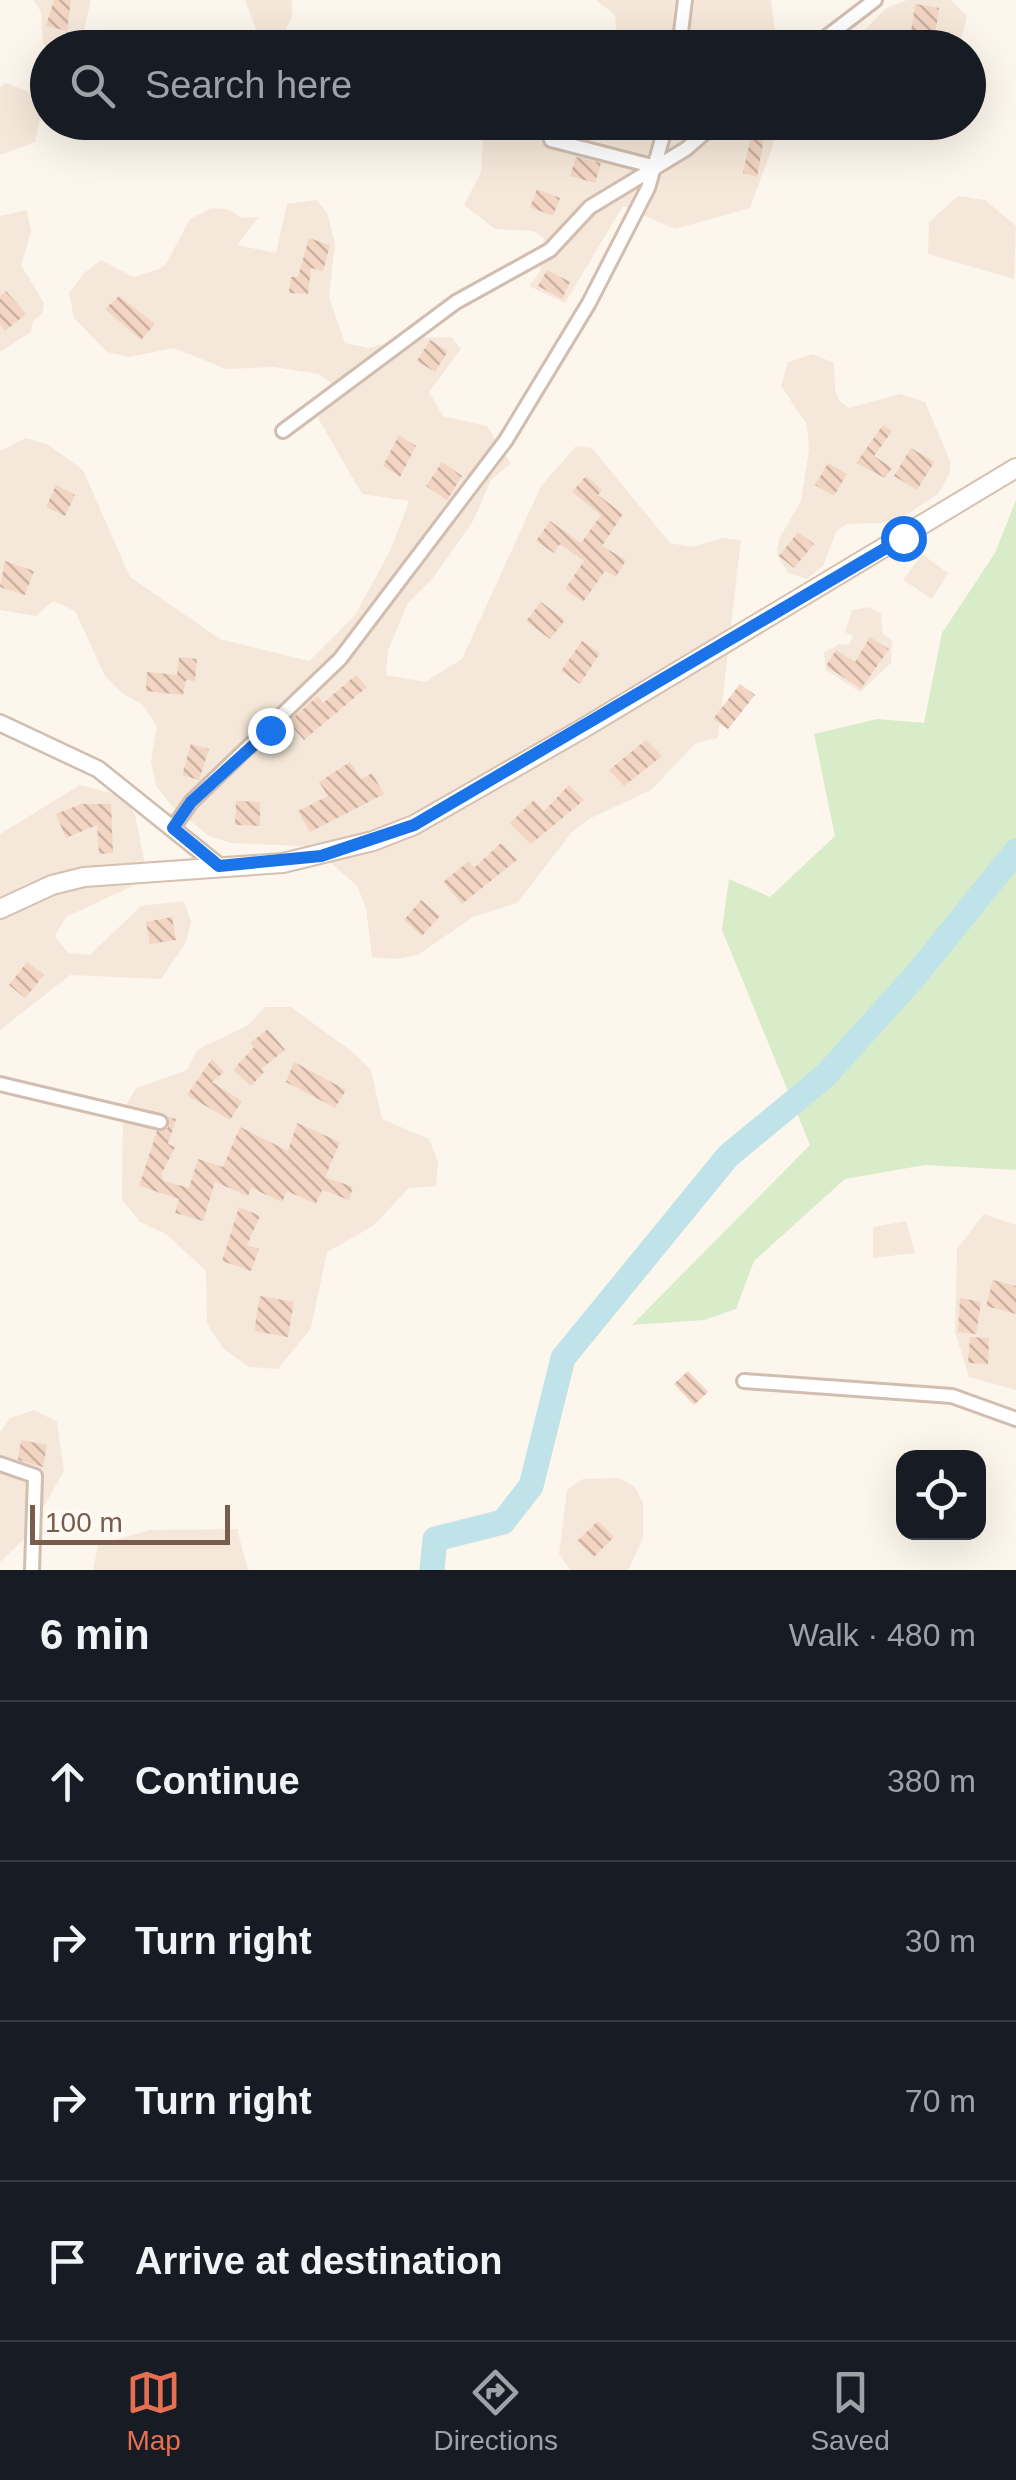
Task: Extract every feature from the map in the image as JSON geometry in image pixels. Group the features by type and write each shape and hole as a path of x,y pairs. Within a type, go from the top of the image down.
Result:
{"main road":[{"path":"0,909 52,885 84,877 321,856 414,825 1016,468"}],"street":[{"path":"682,30 686,0"},
{"path":"836,30 875,0"},
{"path":"551,140 656,167"},
{"path":"173,828 191,802 340,660 471,489 558,361 656,167 663,140"},
{"path":"284,431 456,302 550,250 590,207 692,140"},
{"path":"0,723 98,769 219,866"},
{"path":"0,1084 160,1122"},
{"path":"744,1380 952,1396 1016,1419"},
{"path":"0,1464 36,1476 32,1570"}],"shaded area":[{"path":"34,0 91,0 84,30 42,30 41,12"},
{"path":"245,0 292,0 292,16 286,30 256,30"},
{"path":"596,0 771,0 775,30 616,30 615,15"},
{"path":"907,0 951,0 967,16 963,30 865,30 885,9"},
{"path":"6,83 30,95 30,140 35,140 0,155 0,87"},
{"path":"483,140 775,140 750,208 675,229 623,206 565,303 529,286 540,272 544,238 533,231 495,229 464,205 481,172"},
{"path":"958,196 985,200 1016,226 1014,279 928,254 929,222"},
{"path":"317,200 327,213 335,243 329,297 345,343 369,348 405,338 451,337 461,349 429,392 443,416 487,426 511,463 491,480 473,521 433,578 408,603 388,650 386,675 425,682 462,659 541,486 576,446 592,448 670,543 691,547 723,538 741,540 718,738 696,743 651,790 589,819 572,832 517,903 473,917 418,955 396,959 372,957 366,908 357,886 321,854 299,846 231,843 209,836 171,805 156,786 151,761 157,726 143,705 122,693 105,676 75,611 53,601 36,616 0,610 0,451 26,438 47,444 83,470 130,577 220,639 309,661 355,615 391,549 409,501 362,494 318,418 340,389 319,374 273,367 226,369 174,348 129,357 107,352 74,318 69,293 83,274 101,260 134,277 159,269 166,264 190,219 211,208 227,209 242,218 259,217 237,245 276,253 287,204"},
{"path":"27,210 31,232 21,265 44,303 42,314 33,321 31,332 0,352 0,216"},
{"path":"813,354 834,363 839,401 849,408 900,394 925,402 950,461 950,473 938,494 906,515 882,523 847,524 837,530 823,566 807,579 788,573 777,555 779,539 801,501 809,450 807,425 781,386 788,362"},
{"path":"922,554 948,573 932,599 903,580"},
{"path":"869,607 881,614 883,634 892,640 891,663 860,692 826,670 824,652 840,644 849,645 853,636 845,632 852,610"},
{"path":"80,785 123,796 135,815 148,879 66,917 55,936 68,953 90,955 141,906 184,901 191,922 186,942 161,979 70,975 0,1030 0,834"},
{"path":"265,1007 291,1007 354,1053 371,1070 382,1119 429,1139 438,1162 436,1186 409,1188 373,1226 327,1252 311,1328 278,1369 249,1367 224,1349 207,1324 206,1271 166,1234 140,1222 122,1200 123,1111 136,1088 187,1070 198,1049 247,1026"},
{"path":"984,1214 1016,1225 1016,1390 969,1377 955,1332 957,1249"},
{"path":"906,1221 915,1253 873,1258 873,1227"},
{"path":"34,1410 57,1422 64,1471 26,1537 0,1562 0,1432 10,1418"},
{"path":"619,1478 635,1487 643,1503 643,1538 628,1570 570,1570 559,1554 567,1490 583,1479"},
{"path":"237,1529 248,1570 93,1570 98,1545 150,1530"}],"green space":[{"path":"1016,500 1016,1170 925,1165 845,1179 754,1261 736,1309 704,1320 632,1325 810,1145 722,930 729,879 770,897 835,836 814,734 877,719 924,723 942,633 995,553"}],"building":[{"path":"54,0 71,0 67,30 46,26"},
{"path":"915,4 939,8 936,30 911,30"},
{"path":"750,140 764,140 757,177 743,173"},
{"path":"576,157 601,163 595,183 570,176"},
{"path":"537,189 560,198 553,216 530,207"},
{"path":"309,238 330,245 323,271 311,268 308,294 289,293 291,277 298,277"},
{"path":"547,270 570,282 562,299 538,286"},
{"path":"6,291 26,314 5,331 0,325 0,296"},
{"path":"119,296 155,324 141,340 105,309"},
{"path":"430,340 448,351 435,372 417,361"},
{"path":"883,425 892,431 874,456 892,468 885,478 856,463"},
{"path":"399,435 416,446 400,477 383,466"},
{"path":"911,448 934,462 917,490 894,476"},
{"path":"442,462 462,476 447,500 426,486"},
{"path":"828,463 847,474 834,496 815,485"},
{"path":"586,476 602,490 598,495 623,514 602,546 626,560 616,577 605,571 583,602 565,589 584,561 560,544 554,553 536,541 550,521 581,543 601,515 572,492"},
{"path":"56,485 75,495 65,516 46,507"},
{"path":"798,532 814,544 794,568 779,556"},
{"path":"5,561 34,571 25,595 0,587"},
{"path":"541,602 565,620 550,639 526,621"},
{"path":"870,637 889,649 861,689 826,666 836,650 855,662"},
{"path":"582,641 600,653 580,684 561,671"},
{"path":"179,657 197,659 195,681 186,680 183,695 146,691 147,672 177,675"},
{"path":"356,675 367,687 304,740 288,722 318,696 323,703"},
{"path":"740,684 755,695 728,729 713,719"},
{"path":"646,740 662,756 624,786 609,770"},
{"path":"191,744 209,749 199,780 182,775"},
{"path":"350,762 361,779 372,773 384,794 310,832 298,811 328,796 319,782"},
{"path":"569,785 584,800 531,844 510,823 534,800 544,811"},
{"path":"236,801 260,802 260,826 235,825"},
{"path":"81,804 111,804 113,853 99,854 97,825 66,838 56,814"},
{"path":"501,843 517,860 462,904 443,882 469,861 474,868"},
{"path":"421,900 440,916 422,936 404,920"},
{"path":"172,917 176,940 150,944 146,922"},
{"path":"27,962 44,975 25,998 9,985"},
{"path":"268,1029 285,1050 261,1069 264,1072 251,1086 233,1070 254,1047 250,1043"},
{"path":"212,1059 224,1072 212,1082 242,1101 230,1120 187,1095"},
{"path":"294,1062 346,1090 335,1108 286,1082"},
{"path":"168,1117 176,1119 168,1144 175,1147 161,1175 164,1181 189,1188 198,1159 223,1167 240,1127 288,1151 297,1123 340,1142 325,1177 353,1187 349,1200 322,1190 316,1204 287,1191 282,1202 251,1188 248,1196 215,1182 203,1221 175,1213 179,1199 139,1186 157,1131 168,1128"},
{"path":"239,1207 260,1216 247,1245 259,1249 251,1271 222,1261"},
{"path":"993,1280 1016,1286 1016,1314 986,1306"},
{"path":"260,1296 294,1302 288,1337 254,1331"},
{"path":"960,1298 981,1302 976,1334 958,1332"},
{"path":"970,1337 989,1338 988,1364 968,1363"},
{"path":"688,1371 708,1392 694,1405 674,1384"},
{"path":"21,1440 47,1445 43,1467 18,1460"},
{"path":"598,1521 614,1537 594,1557 577,1541"}],"waterway":[{"path":"432,1570 435,1539 503,1522 531,1486 563,1358 728,1156 825,1076 916,975 1016,851"}],"route":[{"path":"270,730 191,802 173,828 219,866 283,863 321,856 373,842 414,825 903,538"}]}
